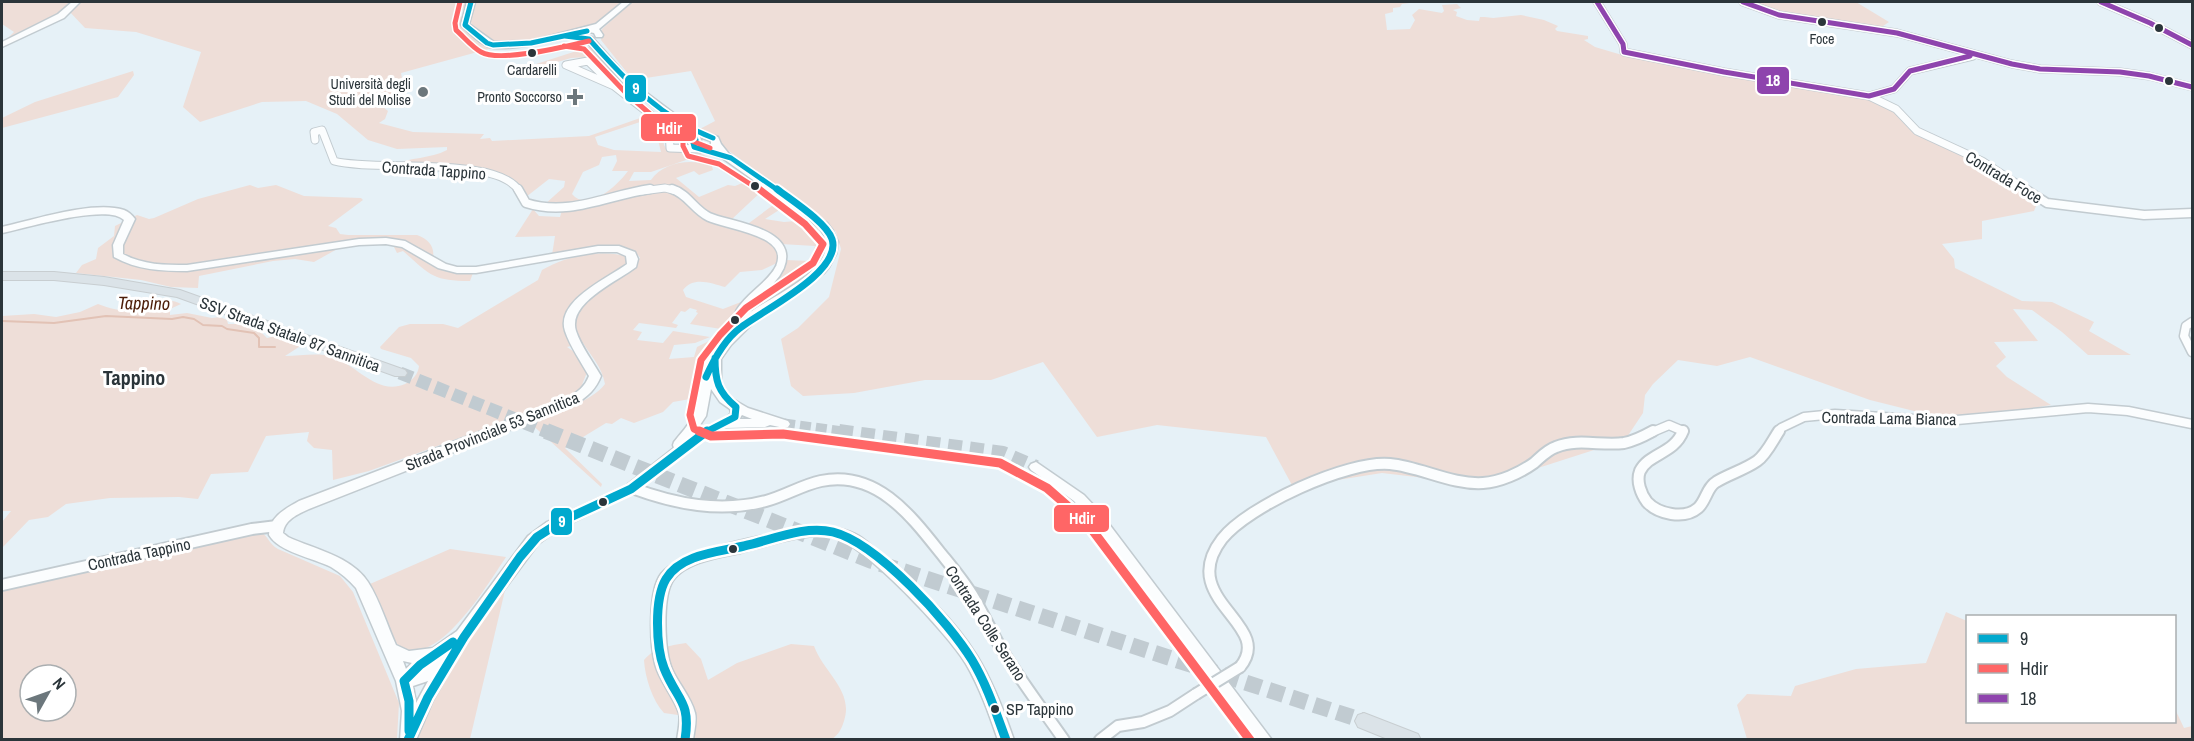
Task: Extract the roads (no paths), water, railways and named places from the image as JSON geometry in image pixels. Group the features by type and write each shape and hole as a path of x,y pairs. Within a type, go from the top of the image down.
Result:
{"main road":[{"name":"SSV Strada Statale 87 Sannitica","path":"2,276 54,276 94,280 180,294 400,373"},
{"path":"1364,721 1412,740"}],"street":[{"path":"2,45 61,16 76,2"},
{"path":"471,2 465,25 487,43 502,46 565,36 591,35 627,2"},
{"path":"1597,2 1623,44 1624,52 1724,72 1869,96 1889,92 1902,85 1910,71 1941,62 1978,56"},
{"path":"1743,2 1779,15 1897,33 1978,56 2040,69 2120,72 2149,76 2193,87"},
{"path":"2101,2 2193,45"},
{"path":"404,681 424,677 464,633 533,540 552,526 632,488 660,468 701,413 712,403 731,404 752,415 784,424 704,424 701,413 705,381 709,366 742,326 753,316 820,271 832,253 833,239 823,225 702,142 629,84 591,35"},
{"path":"614,86 566,65 588,61 614,86 669,129 668,145 670,148 679,150 702,142"},
{"name":"Contrada Foce","path":"1869,96 1896,109 1917,131 1982,161 2047,203 2144,215 2193,213"},
{"name":"Contrada Tappino","path":"315,140 314,132 321,130 334,161 348,165 478,171 501,175 516,185 526,203 544,208 583,205 646,190 668,188 679,191 706,215 764,234 779,246 782,255 781,266 740,312 753,316"},
{"name":"Strada Provinciale 53 Sannitica","path":"2,230 86,212 109,210 123,213 130,219 118,245 118,255 126,261 167,268 187,268 367,242 405,244 442,266 457,270 476,270 598,249 619,249 631,254 632,265 578,304 569,321 570,330 595,376 585,394 304,505 288,514 277,526"},
{"path":"2193,322 2186,326 2184,336 2193,352"},
{"path":"671,456 705,431 735,417 731,404 715,384 715,358"},
{"name":"Contrada Lama Bianca","path":"1100,740 1118,726 1143,722 1170,711 1240,668 1248,656 1248,638 1213,594 1210,584 1210,564 1221,539 1243,522 1322,478 1362,467 1388,464 1472,482 1490,482 1528,466 1555,447 1622,443 1641,439 1657,428 1669,425 1683,431 1682,438 1671,449 1649,460 1639,474 1640,488 1646,502 1652,507 1659,512 1677,515 1698,508 1713,483 1760,460 1781,428 1804,417 1834,414 1946,421 2088,408 2128,411 2193,424"},
{"path":"1036,467 1079,498 1095,516 1264,740"},
{"name":"Contrada Colle Serano","path":"632,488 653,497 672,501 718,506 742,506 765,501 806,486 836,479 882,490 904,508 969,590 1005,656 1064,740"},
{"path":"277,526 276,535 283,541 341,566 357,579 365,591 404,681 410,711 408,740"},
{"name":"Contrada Tappino","path":"2,585 230,534 277,526"},
{"path":"685,740 688,714 663,667 659,648 660,596 666,578 684,563 706,555 815,530 835,532 854,540 952,633 975,667 993,704 1006,740"},
{"path":"391,650 413,657 443,656"},
{"path":"408,740 443,656"}],"waterway":[{"name":"Tappino","path":"2,321 54,323 106,316 172,319 183,317 194,319 203,325 222,326 227,329 254,333 259,338 259,347 275,347"}],"tunnel":[{"path":"400,373 550,433"},
{"path":"784,424 850,433"},
{"path":"546,431 872,561 1364,721"},
{"path":"839,431 1003,453 1036,467"}],"place":[{"name":"Foce","path":"1822,22"},
{"name":"Cardarelli","path":"532,53"},
{"name":"Università degli Studi del Molise","path":"423,92"},
{"name":"Pronto Soccorso","path":"575,97"},
{"name":"SP Tappino","path":"995,709"}],"district":[{"name":"Tappino","path":"134,377"}]}
